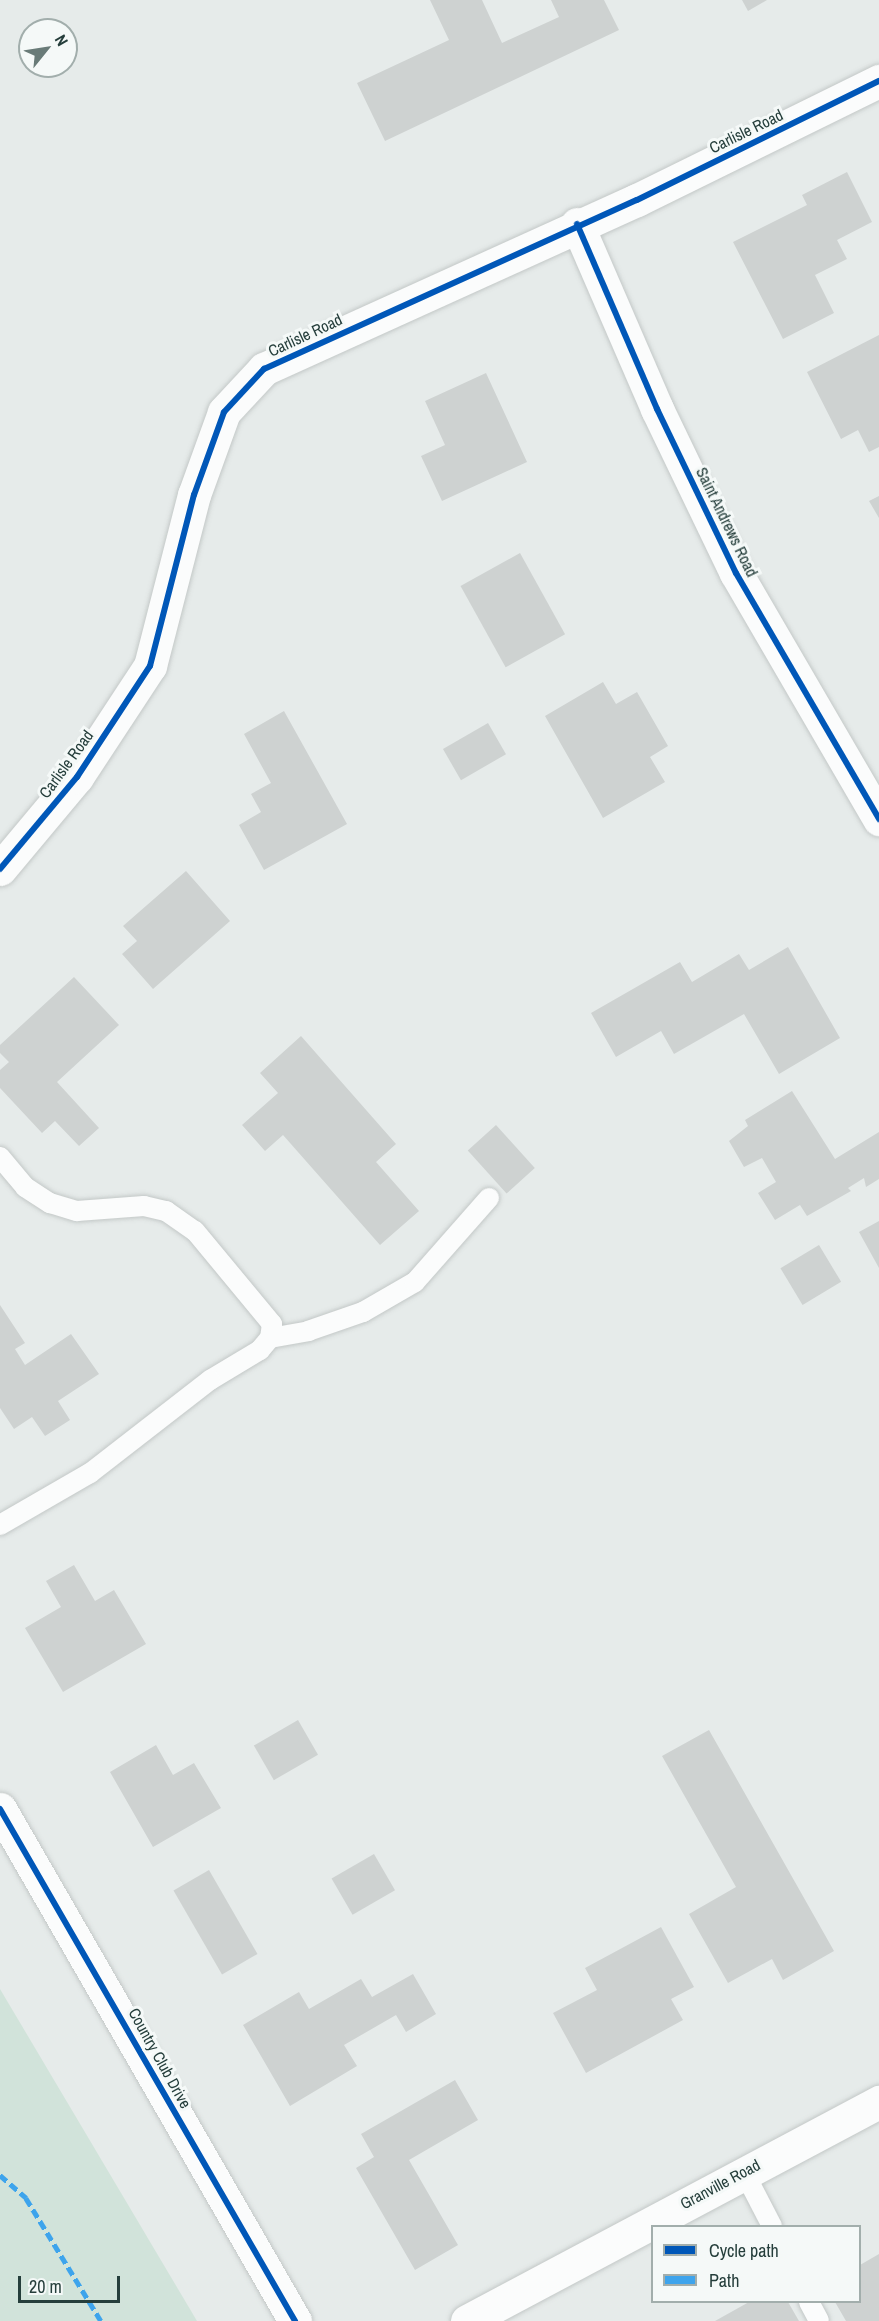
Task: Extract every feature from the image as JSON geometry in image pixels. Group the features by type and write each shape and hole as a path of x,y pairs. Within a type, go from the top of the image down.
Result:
{"street":[{"name":"Carlisle Road","path":"0,869 76,777 150,666 194,495 224,412 264,369 577,224 637,200 879,81"},
{"name":"Saint Andrews Road","path":"577,224 657,409 736,573 879,819"},
{"name":"Country Club Drive","path":"0,1809 295,2321"},
{"name":"Granville Road","path":"467,2321 879,2102"}],"lane":[{"path":"0,1157 25,1187 50,1203 77,1211 144,1206 166,1211 195,1231 263,1309 272,1324 270,1338 261,1350 210,1380 90,1473 0,1526"},
{"path":"270,1338 308,1331 363,1312 415,1282 489,1198"},
{"path":"744,2172 771,2225"},
{"path":"810,2303 819,2321"}],"green space":[{"path":"0,1989 197,2321 0,2321"}],"building":[{"path":"430,0 482,0 502,43 559,17 551,0 604,0 619,30 385,141 357,83 449,40"},
{"path":"742,0 767,0 748,11"},
{"path":"847,172 872,222 837,240 847,259 815,275 834,313 783,339 733,242 807,205 802,195"},
{"path":"879,335 879,447 869,452 858,430 841,439 807,372"},
{"path":"486,373 527,462 442,501 421,456 445,445 425,401"},
{"path":"879,496 879,518 869,501"},
{"path":"520,553 565,634 506,667 461,586"},
{"path":"603,682 616,704 637,692 668,746 650,757 665,782 603,818 545,716"},
{"path":"284,711 347,824 264,870 239,825 261,812 251,794 271,783 244,734"},
{"path":"488,723 506,754 461,780 443,749"},
{"path":"186,871 230,921 153,989 122,954 137,941 123,926"},
{"path":"788,947 840,1038 779,1074 744,1014 674,1054 661,1031 616,1057 591,1013 680,962 692,982 739,954 749,970"},
{"path":"74,977 119,1025 57,1082 99,1128 79,1146 55,1121 42,1133 0,1088 0,1070 9,1062 0,1053 0,1045"},
{"path":"301,1036 396,1144 376,1162 419,1211 380,1245 283,1135 265,1151 242,1125 278,1093 260,1073"},
{"path":"792,1091 835,1159 879,1132 879,1179 866,1187 864,1178 848,1188 851,1191 807,1216 800,1205 775,1220 758,1193 776,1182 762,1158 744,1167 729,1141 748,1126 745,1120"},
{"path":"496,1125 535,1168 507,1194 468,1150"},
{"path":"879,1221 879,1268 859,1232"},
{"path":"819,1245 841,1282 803,1305 780,1268"},
{"path":"0,1305 25,1343 15,1349 25,1365 71,1334 99,1374 58,1401 70,1420 45,1436 32,1417 14,1429 0,1408"},
{"path":"74,1565 95,1601 114,1590 146,1644 63,1692 25,1628 61,1607 46,1581"},
{"path":"298,1720 318,1755 274,1780 254,1746"},
{"path":"709,1730 834,1951 783,1980 772,1959 728,1983 689,1914 736,1887 662,1756"},
{"path":"156,1745 173,1775 194,1763 221,1808 153,1847 110,1772"},
{"path":"374,1854 395,1890 353,1915 332,1878"},
{"path":"209,1870 258,1954 222,1975 173,1890"},
{"path":"661,1927 694,1987 671,1999 683,2020 586,2073 553,2013 597,1990 585,1968"},
{"path":"413,1974 436,2014 406,2032 396,2015 344,2045 357,2066 290,2106 243,2025 299,1992 309,2009 361,1979 372,1997"},
{"path":"455,2080 478,2120 409,2160 458,2245 415,2270 356,2168 374,2157 361,2134"},
{"path":"879,2254 879,2321 846,2321 836,2303 861,2303 861,2264"},
{"path":"747,2303 789,2303 799,2321 715,2321"}],"marked path":[{"path":"0,2175 26,2198 101,2321"}],"cycle path":[{"path":"0,869 77,777 150,666 194,495 224,412 264,369 637,200 879,81"},
{"path":"577,224 657,409 736,573 879,819"},
{"path":"0,1809 295,2321"}]}
